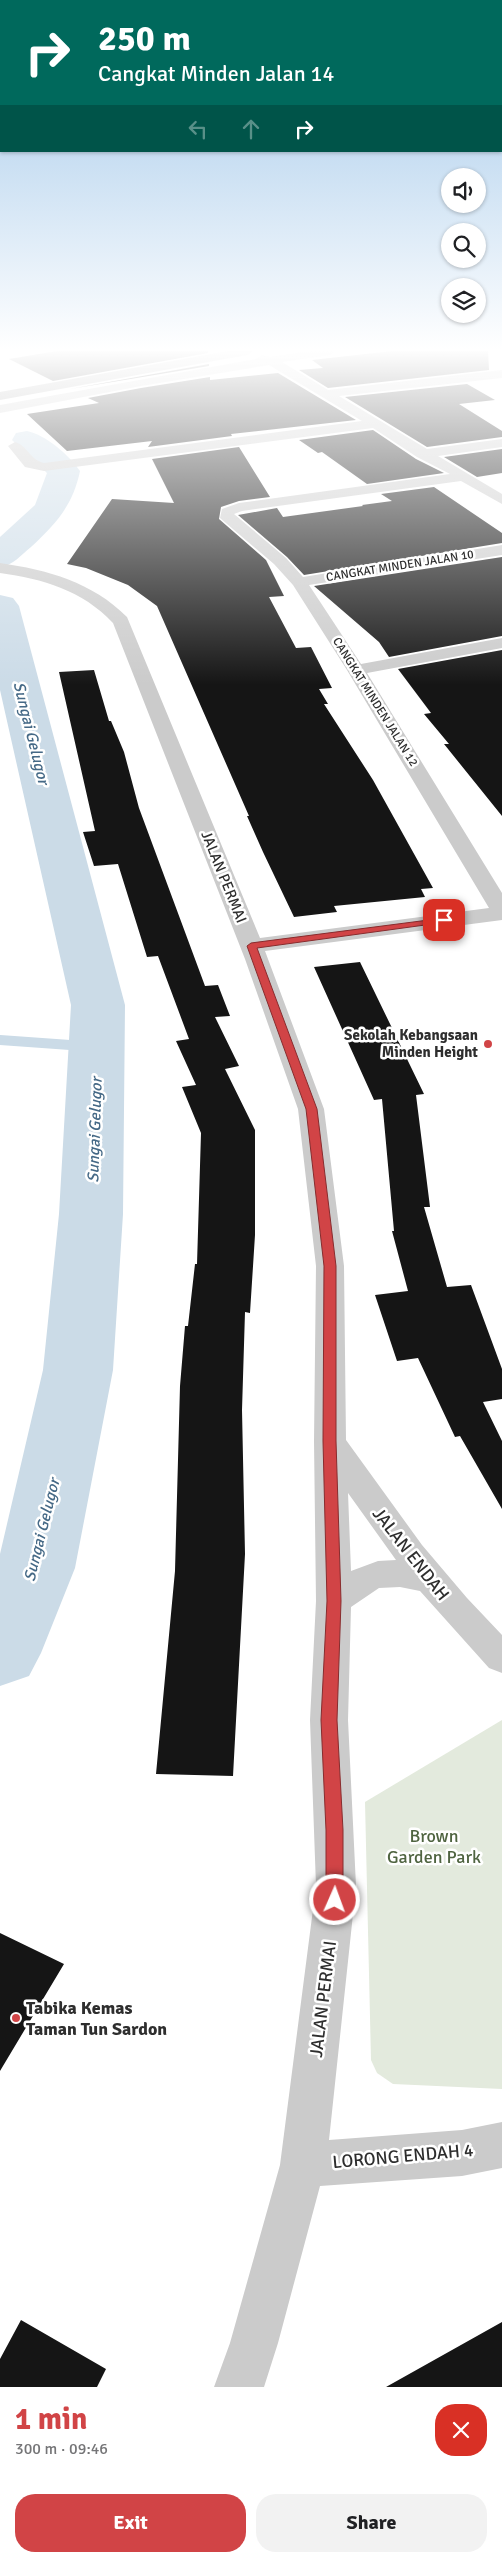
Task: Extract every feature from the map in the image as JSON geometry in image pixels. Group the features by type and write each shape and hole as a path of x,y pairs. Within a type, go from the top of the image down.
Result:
{"street":[{"path":"29,462 44,467 82,462"},
{"path":"437,462 502,500"},
{"name":"CANGKAT MINDEN JALAN 12","path":"462,477 239,507 227,512 230,523 280,561 299,582 356,670 502,912"},
{"name":"CANGKAT MINDEN JALAN 10","path":"299,582 502,550"},
{"name":"JALAN PERMAI","path":"3,568 49,578 92,595 108,605 121,621 251,946 311,1109 330,1266 330,1441 334,1601 329,1720 336,1886 303,2165 254,2343 239,2387"},
{"path":"356,670 502,643"},
{"path":"251,946 502,912"},
{"name":"JALAN ENDAH","path":"330,1441 386,1524 429,1580 488,1630 502,1658"},
{"path":"334,1601 358,1581 380,1573 401,1573 429,1580"},
{"name":"LORONG ENDAH 4","path":"303,2165 462,2153 502,2145"}],"green space":[{"name":"Brown Garden Park","path":"502,1720 502,2089 393,2084 377,2073 371,2060 365,1802"}],"building":[{"path":"154,462 249,462 270,497 239,501 221,507 219,519 266,560 284,596 269,597 296,648 311,647 332,688 319,689 328,704 324,704 373,780 433,888 421,889 425,897 334,906 337,912 294,917 247,816 249,816 157,606 128,585 86,568 67,564 112,499 174,503"},
{"path":"337,462 423,462 444,473 367,484"},
{"path":"453,462 502,462 502,473 477,477"},
{"path":"434,487 502,533 502,543 304,575 287,557 238,515 277,508 283,517 363,506 392,501 381,494"},
{"path":"502,557 502,636 389,657 379,642 314,586"},
{"path":"502,650 502,816 444,744 449,744 424,714 431,713 398,669"},
{"path":"94,670 109,721 111,721 124,752 139,808 205,986 218,985 230,1016 215,1017 239,1066 225,1069 255,1130 255,1235 250,1313 245,1312 242,1410 245,1554 233,1776 156,1774 175,1571 180,1386 185,1326 188,1326 195,1264 197,1264 201,1133 182,1087 196,1085 176,1041 189,1039 158,956 147,957 118,864 94,866 83,832 95,831 59,672"},
{"path":"360,962 424,1094 416,1095 430,1207 424,1207 447,1287 471,1285 502,1369 502,1399 483,1402 502,1441 502,1509 460,1436 455,1437 418,1358 397,1361 375,1295 408,1291 392,1231 394,1231 382,1099 374,1100 314,967"},
{"name":"Tabika Kemas Taman Tun Sardon","path":"0,1933 64,1964 0,2071"},
{"path":"21,2320 106,2369 97,2387 0,2387 0,2359"},
{"path":"502,2322 502,2387 386,2387"}],"waterway":[{"name":"Sungai Gelugor","path":"0,557 40,520 55,501 64,471 54,462"},
{"name":"Sungai Gelugor","path":"0,606 98,1005 91,1214 78,1370 36,1568 0,1653"},
{"path":"0,1040 98,1047"}],"place":[{"name":"Sekolah Kebangsaan Minden Height","path":"488,1044"},
{"name":"Tabika Kemas Taman Tun Sardon","path":"16,2018"}],"route":[{"path":"335,1900 329,1720 334,1601 330,1441 330,1266 311,1109 286,1034 251,946 444,920"}]}
